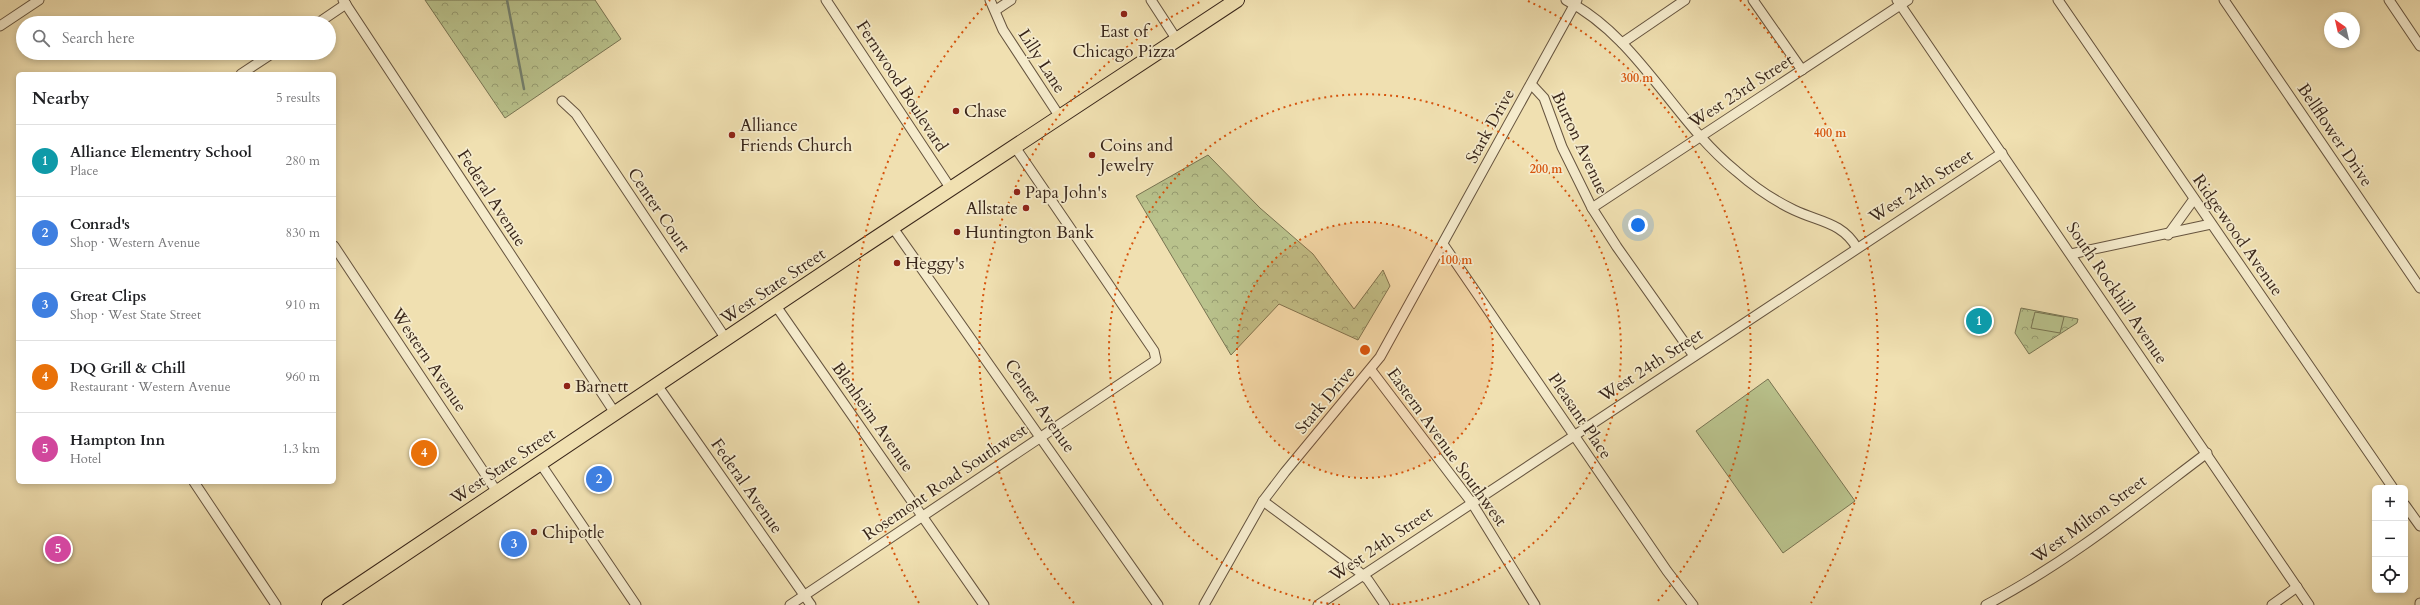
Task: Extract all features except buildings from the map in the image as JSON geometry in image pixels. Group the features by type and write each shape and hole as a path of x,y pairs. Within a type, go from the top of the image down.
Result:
{"highway":[{"name":"West State Street","path":"329,605 496,492 1237,0"}],"street":[{"path":"0,26 39,0"},
{"name":"Fernwood Boulevard","path":"826,0 951,189"},
{"name":"Lilly Lane","path":"990,0 996,10 1003,30 1060,117"},
{"path":"996,10 1011,0"},
{"path":"1151,0 1177,40"},
{"path":"1566,0 1576,2 1622,43 1700,137 1749,182 1794,210 1842,229 1857,248"},
{"path":"1622,43 1685,0"},
{"path":"1753,0 1802,70"},
{"name":"Ridgewood Avenue","path":"2058,0 2391,485"},
{"name":"Bellflower Drive","path":"2224,0 2420,288"},
{"path":"2389,0 2420,46"},
{"path":"327,16 344,2"},
{"name":"Federal Avenue","path":"344,2 615,413"},
{"name":"Stark Drive","path":"1204,605 1264,501 1284,472 1371,370 1443,244 1576,2"},
{"name":"West 23rd Street","path":"1592,208 1802,70 1902,2"},
{"name":"South Rockhill Avenue","path":"1902,2 2002,153 2309,605"},
{"path":"245,72 263,60"},
{"name":"Burton Avenue","path":"1531,84 1544,98 1562,147 1592,208 1617,247 1694,356"},
{"name":"Center Court","path":"562,101 576,114 726,339"},
{"name":"Rosemont Road Southwest","path":"790,605 1153,362 1157,357 1015,148"},
{"name":"West 24th Street","path":"1318,605 2002,153"},
{"path":"2168,235 2194,199"},
{"path":"2071,254 2168,235 2212,224"},
{"name":"Center Avenue","path":"893,228 1042,436 1158,605"},
{"name":"Pleasant Place","path":"1443,244 1667,571 1693,605"},
{"name":"Western Avenue","path":"336,249 496,492"},
{"name":"Blenheim Avenue","path":"776,306 984,605"},
{"name":"Eastern Avenue Southwest","path":"1371,370 1472,503 1535,605"},
{"name":"Federal Avenue","path":"658,385 810,605"},
{"name":"West Milton Street","path":"1986,605 2029,582 2072,555 2207,453"},
{"path":"540,463 636,605"},
{"path":"195,484 276,605"},
{"path":"1264,501 1363,575 1385,605"},
{"path":"2408,509 2420,526"},
{"path":"2272,605 2297,587"}],"green space":[{"path":"425,0 595,0 621,39 505,118"},
{"path":"1208,155 1260,208 1313,254 1354,309 1383,270 1390,286 1358,340 1279,304 1231,355 1136,196"},
{"path":"2021,308 2078,319 2077,323 2029,354 2015,333"},
{"path":"2035,312 2064,317 2060,333 2031,328"},
{"path":"1768,379 1855,501 1783,553 1696,431"}],"waterway":[{"path":"507,0 524,89"}],"place":[{"name":"East of Chicago Pizza","path":"1124,14"},
{"name":"Chase","path":"956,111"},
{"name":"Alliance Friends Church","path":"732,135"},
{"name":"Coins and Jewelry","path":"1092,155"},
{"name":"Papa John's","path":"1017,192"},
{"name":"Allstate","path":"1026,208"},
{"name":"Huntington Bank","path":"957,232"},
{"name":"Heggy's","path":"897,263"},
{"name":"Alliance Elementry School","path":"1979,321"},
{"name":"Barnett","path":"567,386"},
{"name":"DQ Grill & Chill","path":"424,453"},
{"name":"Conrad's","path":"599,479"},
{"name":"Chipotle","path":"534,532"},
{"name":"Great Clips","path":"514,544"},
{"name":"Hampton Inn","path":"58,549"}]}
